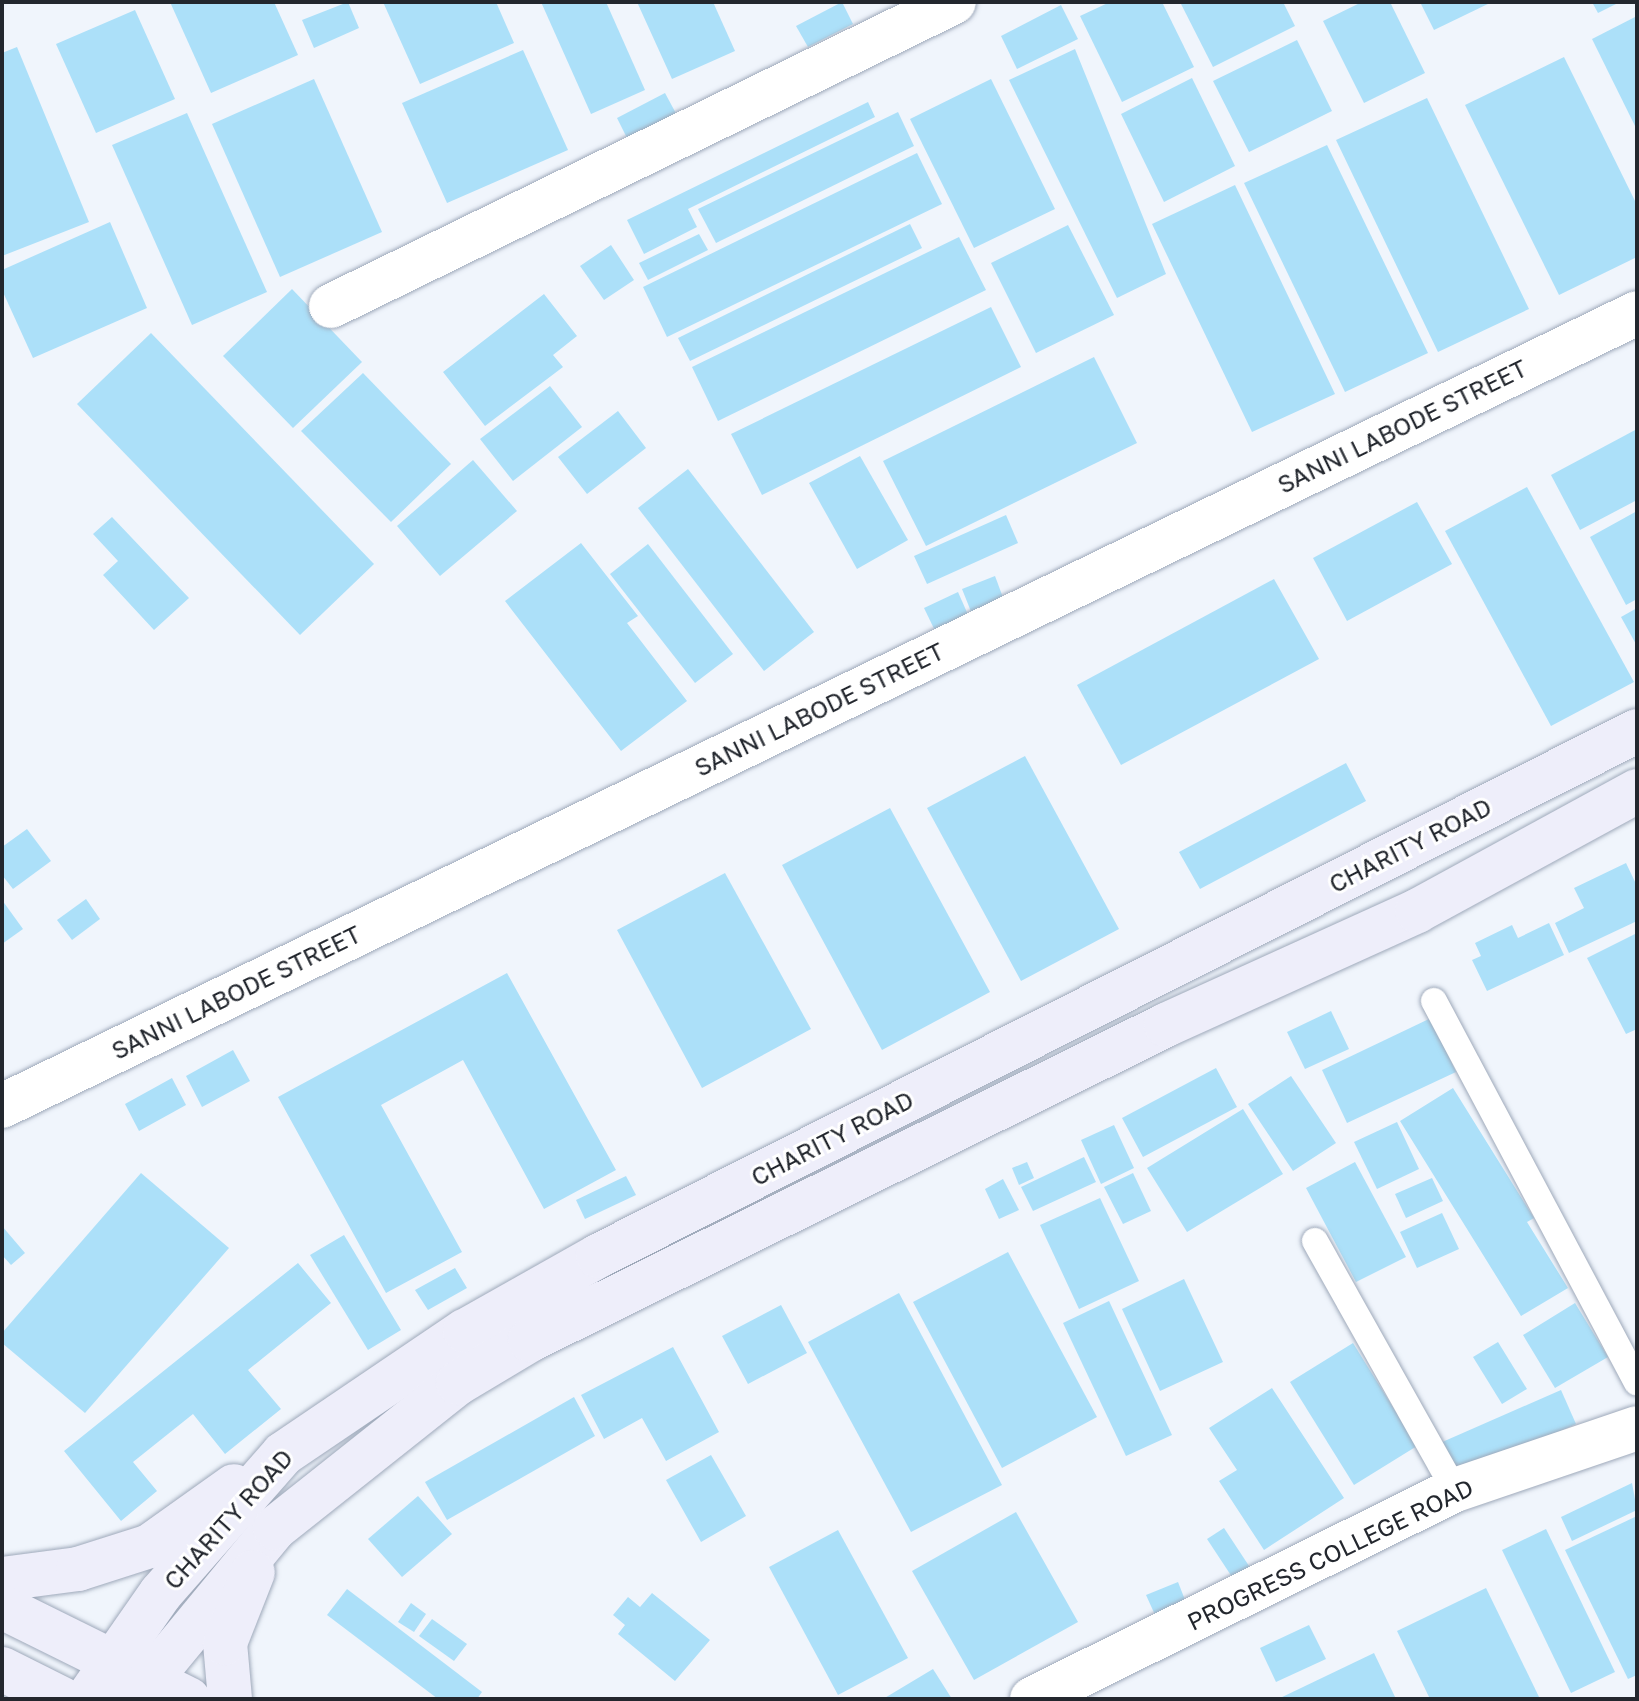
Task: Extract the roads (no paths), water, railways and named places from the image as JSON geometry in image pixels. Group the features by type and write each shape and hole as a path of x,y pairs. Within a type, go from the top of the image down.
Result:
{"street":[{"path":"331,306 954,2"},
{"name":"SANNI LABODE STREET","path":"2,1106 1637,313"},
{"name":"CHARITY ROAD","path":"132,1679 161,1593 283,1454 527,1293 1637,731"},
{"name":"CHARITY ROAD","path":"132,1679 275,1528 391,1430 530,1340 1166,1025 1417,911 1637,791"},
{"name":"PROGRESS COLLEGE ROAD","path":"1032,1699 1455,1490 1637,1428"},
{"path":"2,1579 78,1569 150,1546 283,1454"},
{"path":"230,1699 225,1643 232,1611 275,1528"},
{"path":"2,1607 132,1679 188,1699"},
{"path":"2,1669 49,1696"},
{"path":"87,1699 132,1679"}],"lane":[{"path":"1434,1001 1637,1382"},
{"path":"1315,1241 1455,1490"}]}
